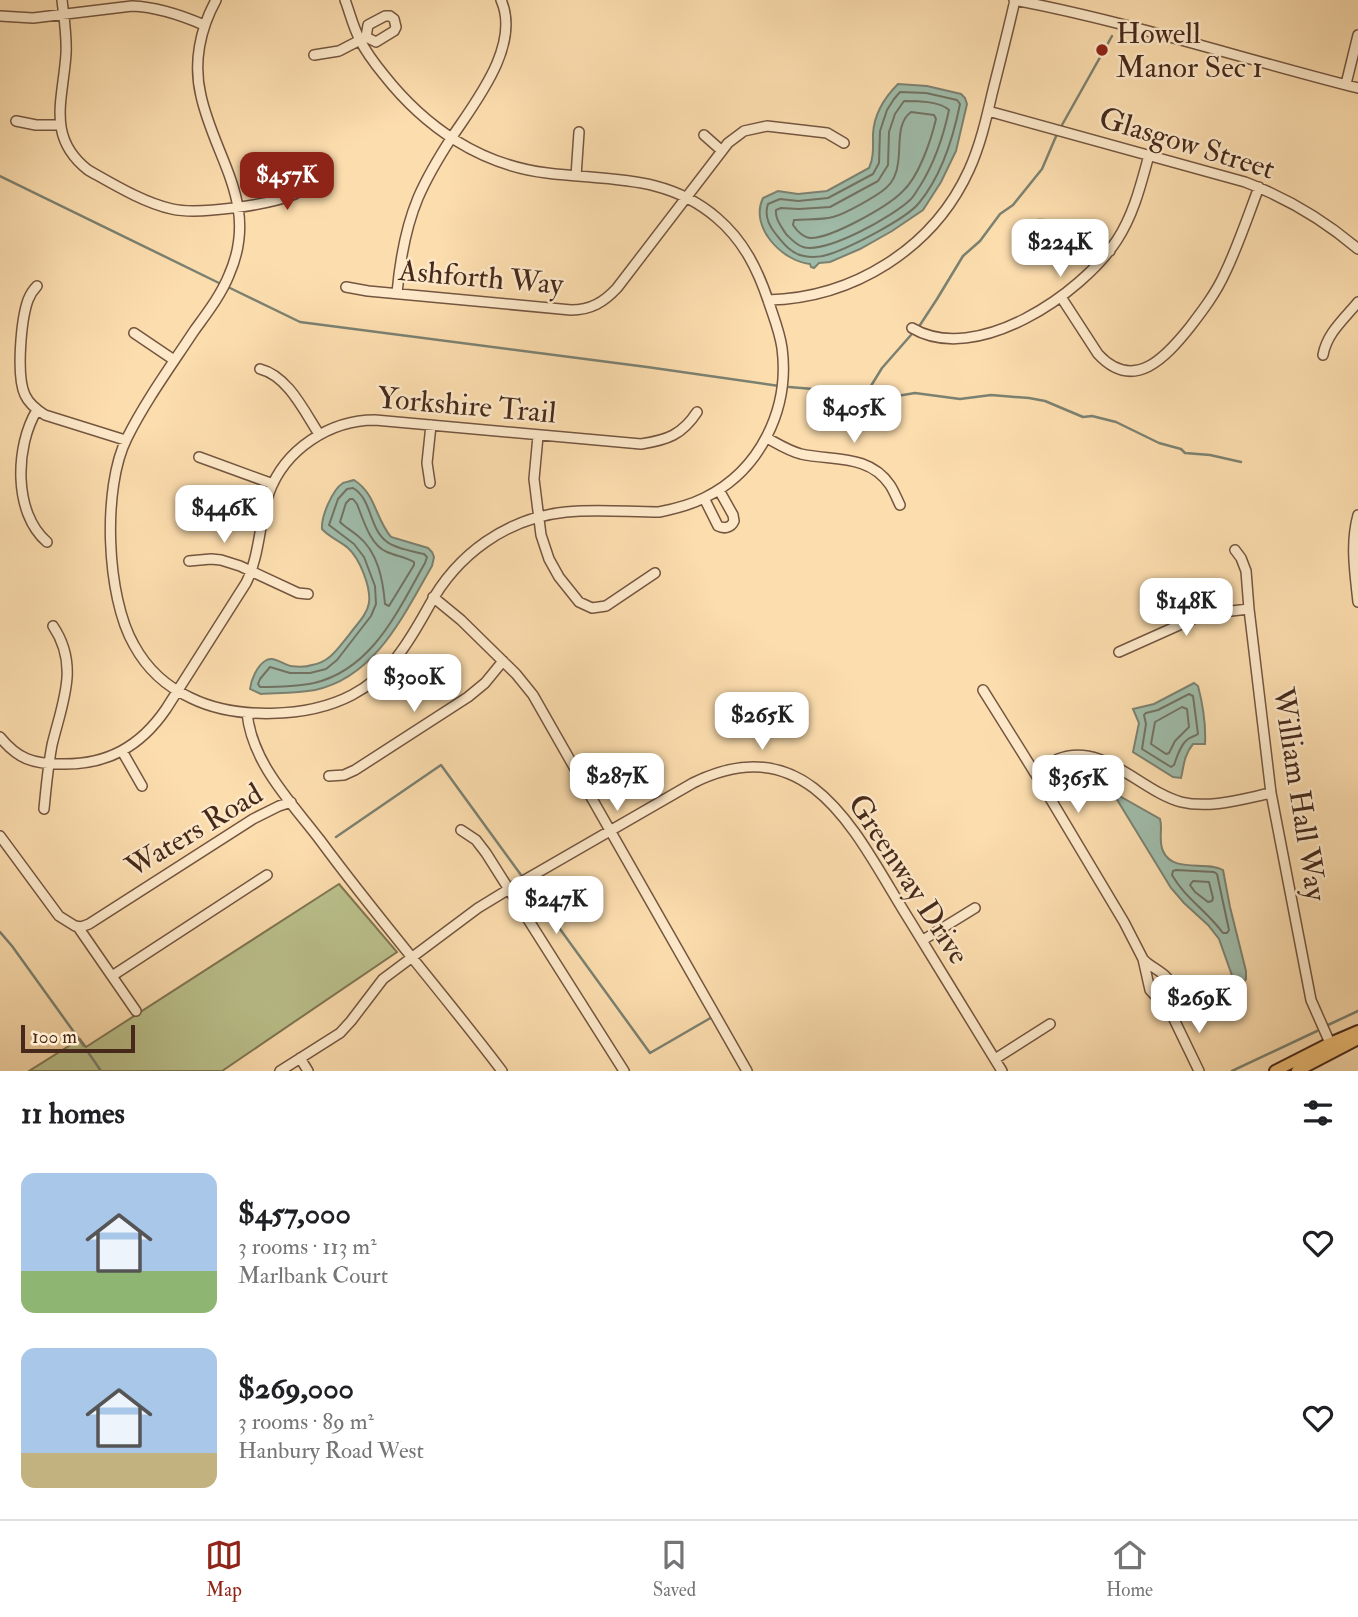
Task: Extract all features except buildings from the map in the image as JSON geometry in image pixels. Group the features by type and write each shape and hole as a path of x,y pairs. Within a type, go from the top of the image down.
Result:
{"main road":[{"path":"1275,1071 1358,1031"},
{"path":"1297,1071 1358,1039"}],"street":[{"path":"62,0 66,47 60,125 68,148 81,164 151,202 189,212 238,207 286,197 303,189 316,177"},
{"path":"216,0 204,25 198,67 200,94 207,119 233,181 239,231 235,258 220,293 174,360 125,440 117,467 112,501 111,539 117,596 123,621 142,658 177,691 213,708 247,713 310,709 338,702 363,689 395,662 433,597 450,574 474,549 504,530 540,517 569,512 659,512 686,505 719,490 744,469 767,438 780,400 784,369 779,332 768,300 756,268 737,239 717,218 686,197 664,188 638,181 546,173 507,165 451,139 433,126 395,89 363,38 345,0"},
{"path":"397,293 401,253 408,224 429,175 487,83 500,52 507,22 501,0"},
{"path":"768,300 810,296 842,286 879,269 908,250 930,228 956,195 974,158 1015,0 1114,22 1358,88"},
{"path":"0,16 33,18 132,6 166,11 204,25"},
{"path":"1346,85 1358,35"},
{"path":"314,54 339,51 363,38"},
{"name":"Glasgow Street","path":"988,111 1259,187 1305,210 1358,249"},
{"path":"16,121 36,125 60,125"},
{"name":"Ashforth Way","path":"346,287 570,310 586,309 602,302 617,288 734,137 761,126 818,131 835,136 844,143"},
{"path":"576,176 579,132"},
{"path":"704,135 722,151"},
{"path":"912,328 934,337 954,339 988,333 1015,323 1061,297 1091,273 1110,251 1131,214 1149,155"},
{"path":"1061,297 1105,361 1129,371 1154,365 1185,333 1210,300 1231,260 1259,187"},
{"path":"1024,227 1045,225 1075,232 1110,251"},
{"path":"37,286 26,308 20,377 26,396 37,410 45,415 125,440"},
{"path":"1323,355 1331,332 1358,302"},
{"path":"134,333 174,360"},
{"path":"260,369 274,374 288,388 319,435"},
{"path":"37,410 23,446 21,485 31,523 47,542"},
{"name":"Yorkshire Trail","path":"0,737 24,758 49,764 89,763 122,751 139,739 156,723 251,572 266,503 278,475 296,452 336,426 366,420 629,444 657,442 668,438 682,430 697,412"},
{"path":"430,425 427,463 430,483"},
{"path":"538,436 534,480 541,535 549,559 572,594 582,605 592,608 606,606 655,573"},
{"path":"767,438 797,453 864,464 878,472 890,485 900,505"},
{"path":"199,457 273,484"},
{"path":"704,498 718,526 731,526 733,515 719,490"},
{"path":"1358,515 1353,551 1358,599"},
{"name":"William Hall Way","path":"1235,550 1246,571 1271,793 1311,1000 1329,1043"},
{"path":"189,561 221,560 298,593 308,594"},
{"path":"433,597 503,661 533,695 747,1071"},
{"path":"1119,652 1195,618 1249,609"},
{"path":"44,809 49,764 64,703 68,673 66,652 53,626"},
{"path":"330,776 344,775 355,770 468,697 503,661"},
{"path":"982,690 1117,910 1143,959 1169,980 1172,988 1171,1013"},
{"path":"247,713 254,745 291,802"},
{"path":"122,751 142,786"},
{"path":"1034,772 1059,759 1083,756 1107,763 1180,802 1217,804 1271,793"},
{"name":"Greenway Drive","path":"280,1071 346,1028 383,979 470,914 509,889 712,774 743,767 785,772 812,786 840,812 861,841 1002,1071"},
{"name":"Waters Road","path":"78,927 89,924 253,819 291,802 365,901 502,1071"},
{"path":"461,830 476,840 624,1071"},
{"path":"0,836 53,910 64,921 78,927 136,1011"},
{"path":"112,976 267,875"},
{"path":"922,940 975,908"},
{"path":"1143,959 1150,990 1171,1013 1199,1071"},
{"path":"995,1059 1050,1024"},
{"path":"300,1058 308,1071"}],"green space":[{"path":"339,884 397,952 222,1071 29,1071 80,1039 86,1047"}],"water":[{"path":"898,84 927,86 961,94 965,98 967,104 956,151 941,182 923,210 860,249 830,262 819,263 814,268 789,256 771,241 764,231 760,220 763,198 778,191 798,194 827,191 869,168 878,113"},
{"path":"354,480 367,492 391,537 428,548 434,557 432,566 386,641 355,672 336,683 315,690 261,694 250,689 257,670 268,659 302,667 329,658 366,612 369,596 360,566 348,548 322,529 331,497 343,483"},
{"path":"1194,683 1198,686 1203,707 1205,744 1193,744 1186,756 1181,778 1173,777 1133,752 1139,723 1133,709 1154,704"},
{"path":"1116,794 1160,819 1162,847 1168,858 1182,864 1223,870 1246,971 1243,983 1234,981 1219,939 1171,888"}],"waterway":[{"path":"1062,125 1112,36"},
{"path":"920,325 963,256 980,241 1000,214 1013,205 1042,169 1057,134"},
{"path":"0,176 219,283"},
{"path":"230,288 300,322 779,386"},
{"path":"866,394 882,368 911,335"},
{"path":"789,387 897,396 915,393 960,399 991,395 1029,398 1045,401 1083,417 1092,416 1116,422 1185,453 1241,462"},
{"path":"336,837 441,765 521,875"},
{"path":"528,885 650,1053 714,1016"},
{"path":"0,932 84,1046"},
{"path":"1328,1025 1358,1011"},
{"path":"1232,1071 1317,1031"},
{"path":"88,1052 101,1071"}],"place":[{"name":"Howell Manor Sec 1","path":"1102,50"}]}
